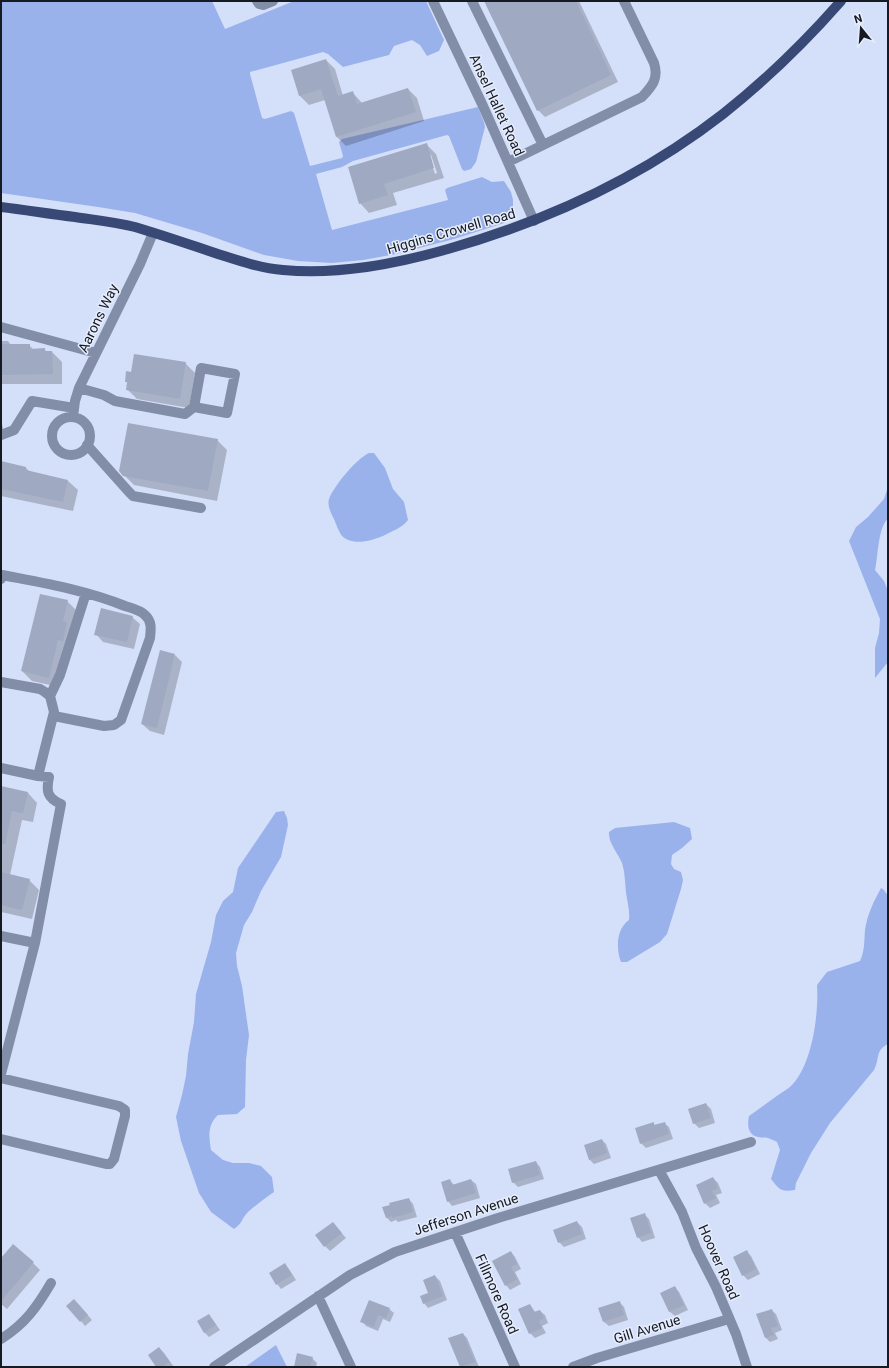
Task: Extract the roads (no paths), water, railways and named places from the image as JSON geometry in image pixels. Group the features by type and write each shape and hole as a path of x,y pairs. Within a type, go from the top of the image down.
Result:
{"main road":[{"name":"Higgins Crowell Road","path":"1,207 115,223 153,233 258,266 281,270 321,271 363,268 406,260 488,237 534,221 583,200 629,176 665,154 723,114 774,70 808,37 841,1"}],"street":[{"path":"258,1 259,4 263,5 273,1"},
{"name":"Ansel Hallet Road","path":"433,1 534,221"},
{"path":"472,1 543,145"},
{"path":"508,162 642,97 652,87 656,76 656,69 624,1"},
{"name":"Aarons Way","path":"73,412 79,388 140,264 153,233"},
{"path":"1,327 96,353"},
{"path":"79,388 104,395 115,401 185,414 194,407 201,368 235,374 227,413 194,407"},
{"path":"1,435 14,430 32,401 73,412 84,423 90,434 89,441 82,451 76,454 64,454 54,446 51,434 56,423 73,412"},
{"path":"87,445 134,496 201,508"},
{"path":"1,578 2,575 104,597 144,614 151,626 150,638 121,720 114,724 104,726 54,716"},
{"path":"50,696 60,675 86,593"},
{"path":"1,682 40,689 50,696 54,716 38,776"},
{"path":"1,768 49,777 47,787 48,795 54,801 61,804 35,943 1,1074"},
{"path":"1,936 35,943"},
{"path":"1,1078 119,1106 125,1110 125,1116 114,1159 110,1164 1,1139"},
{"name":"Jefferson Avenue","path":"214,1367 350,1275 395,1252 455,1232 751,1142"},
{"name":"Hoover Road","path":"659,1170 682,1212 696,1248 716,1287 742,1349 747,1367"},
{"name":"Fillmore Road","path":"455,1232 515,1367"},
{"path":"1,1339 10,1334 31,1314 39,1304 51,1283"},
{"path":"318,1296 351,1367"},
{"name":"Gill Avenue","path":"573,1367 597,1358 729,1319"}]}
